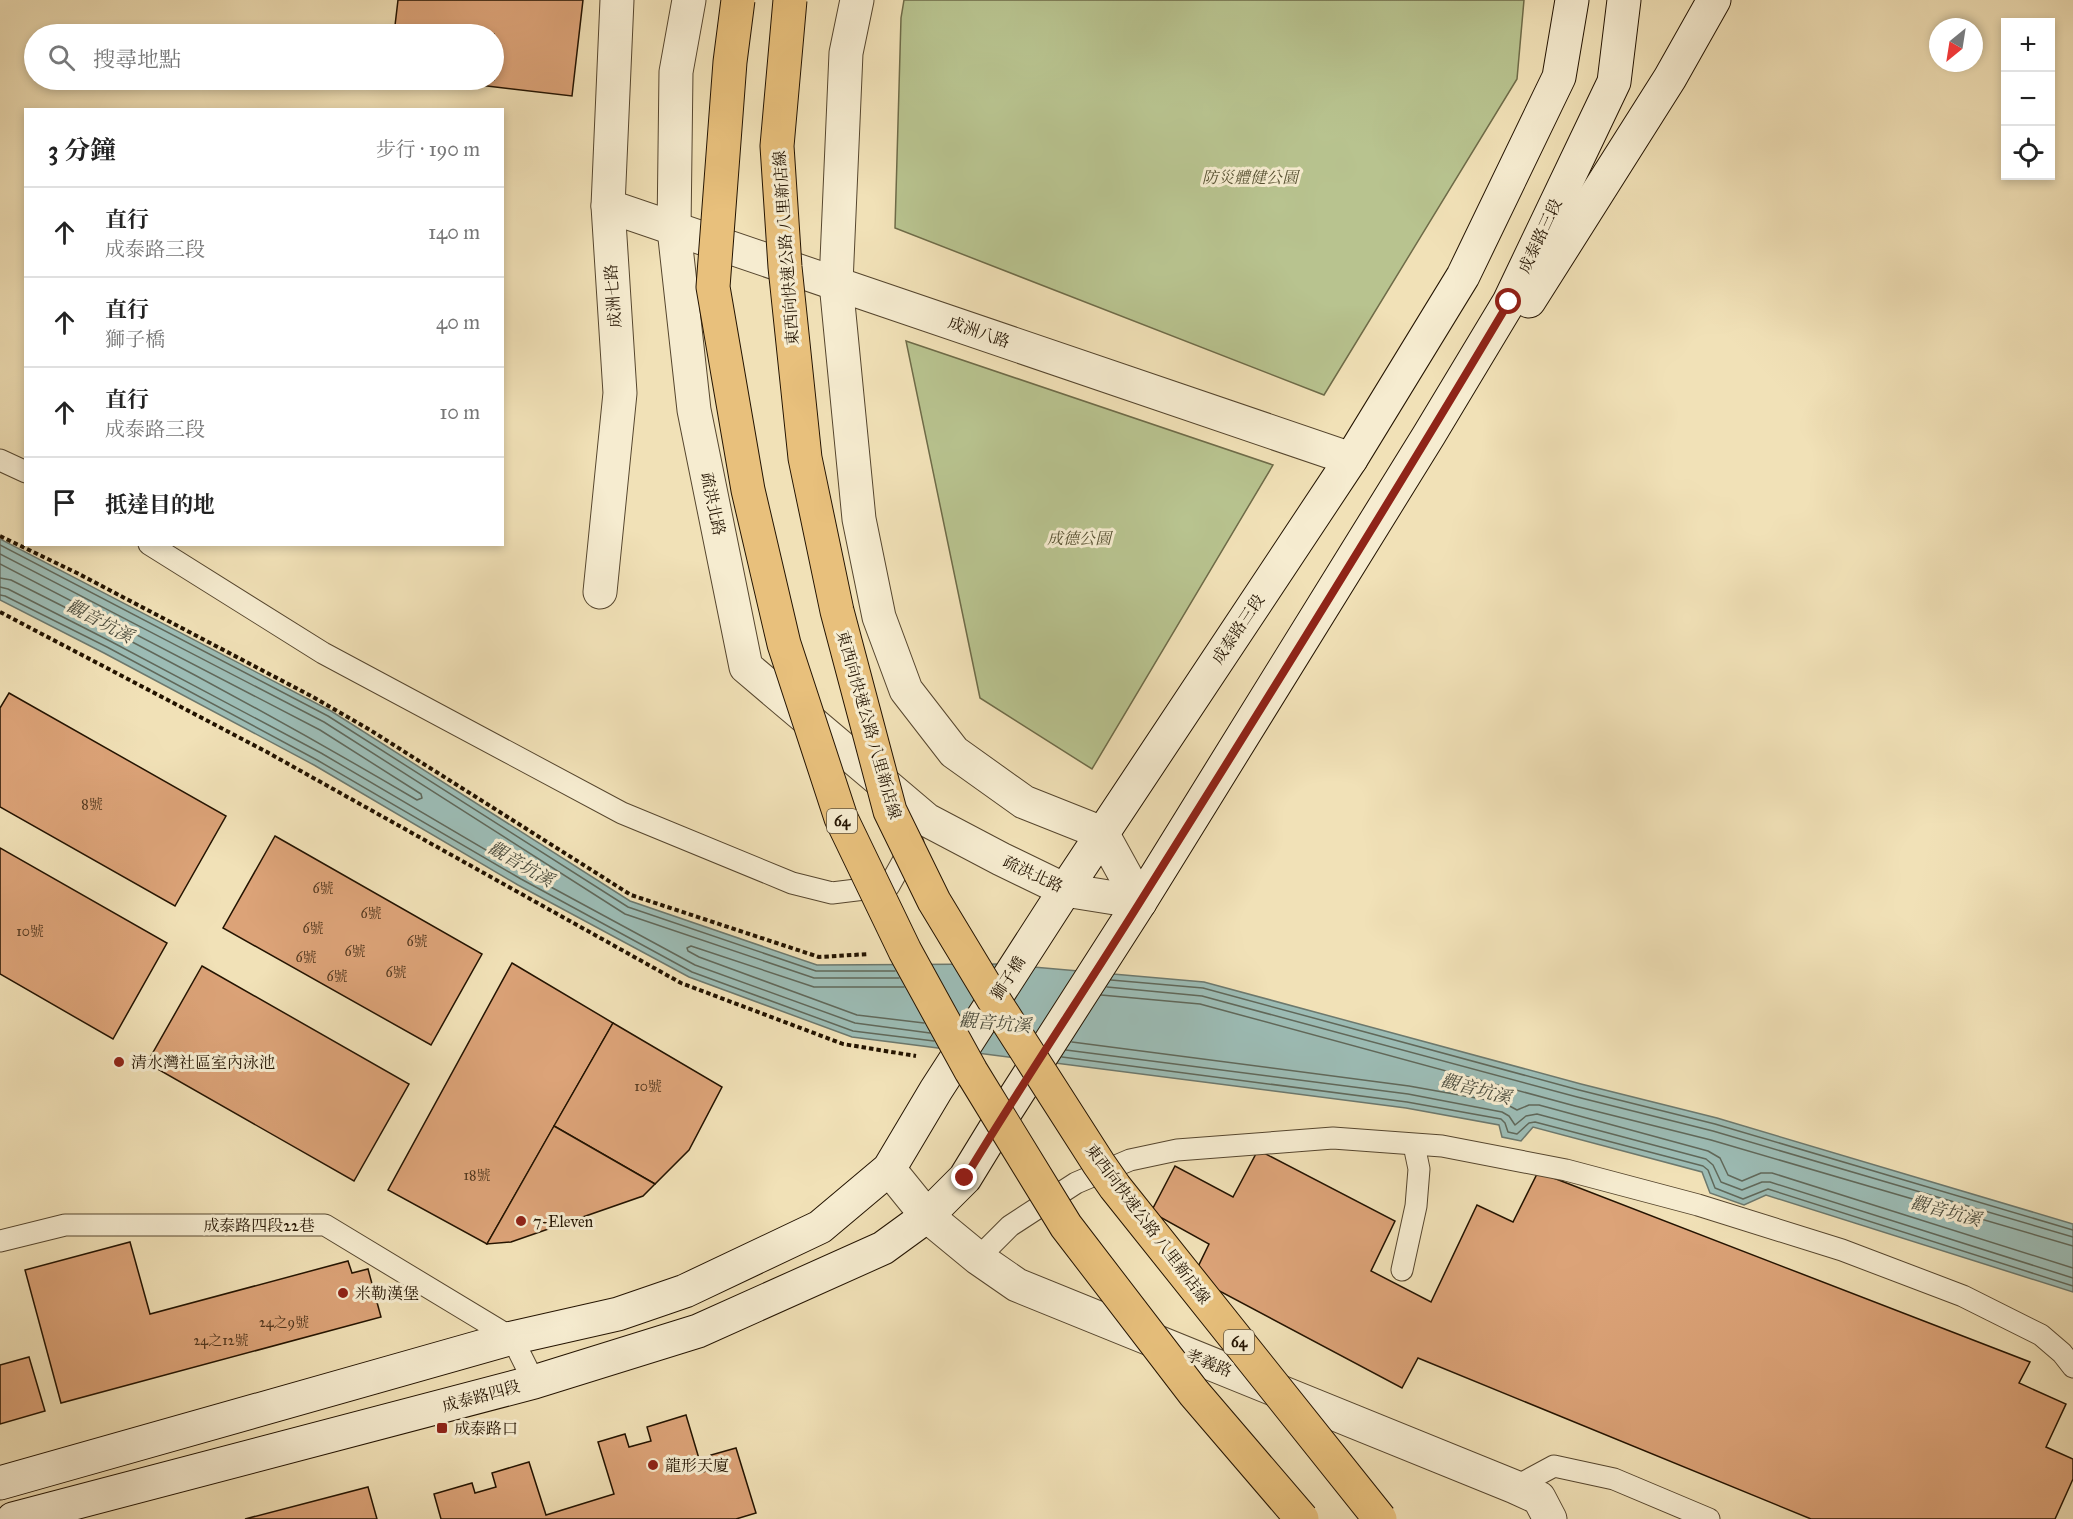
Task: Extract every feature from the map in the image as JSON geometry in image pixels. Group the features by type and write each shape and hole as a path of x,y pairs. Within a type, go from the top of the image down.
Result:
{"highway":[{"name":"64","path":"738,0 730,62 713,287 748,490 781,633 841,818 905,951 971,1071 1066,1226 1194,1393 1302,1519"},
{"name":"東西向快速公路 八里新店線","path":"790,0 777,146 785,267 805,458 837,611 890,811 934,901 992,997 1099,1164 1380,1519"}],"main road":[{"name":"成洲七路","path":"600,592 620,393 608,206 617,0"},
{"name":"疏洪北路","path":"689,0 676,72 674,229 694,410 746,667 927,820 1065,890 1140,902"},
{"path":"857,0 846,53 836,284 859,519 879,617 906,690 954,752 1024,802 1102,833 1140,902"},
{"name":"成泰路三段","path":"1041,928 1351,459 1463,276 1559,77 1572,0"},
{"name":"成泰路三段","path":"927,1216 965,1178 1140,902 1430,435 1509,302 1614,82 1624,0"},
{"path":"1430,435 1524,309 1670,78 1714,0"},
{"name":"成洲八路","path":"608,206 1351,459"},
{"name":"獅子橋","path":"889,1169 936,1090 1041,928"},
{"path":"0,1483 512,1338 618,1314 685,1291 820,1227 889,1169"},
{"name":"孝義路","path":"889,1169 927,1216 978,1258 1017,1285 1515,1487 1539,1498 1550,1519"},
{"name":"成泰路四段","path":"14,1519 534,1382 698,1331 883,1248 927,1216"}],"lane":[{"path":"0,460 24,471"},
{"path":"152,546 323,653 612,808 792,883 832,893 889,886 927,820"},
{"path":"978,1258 1010,1226 1076,1184 1130,1160 1177,1150 1333,1138 1443,1146 1566,1170 1698,1205 1842,1250 1963,1296 2041,1335 2062,1353 2073,1367"},
{"path":"1402,1270 1416,1206 1419,1168 1414,1144"},
{"name":"成泰路四段22巷","path":"0,1241 64,1225 325,1226 512,1338"},
{"path":"512,1338 534,1382"},
{"path":"1515,1487 1554,1466 1614,1479 1709,1519"}],"path":[{"path":"0,536 77,573 313,697 370,730 631,896 819,957 879,953"},
{"path":"0,612 265,751 681,983 843,1044 924,1058"}],"green space":[{"name":"防災體健公園","path":"904,0 1524,0 1517,79 1324,395 895,228 901,18"},
{"name":"成德公園","path":"906,341 1273,465 1092,769 980,698"}],"water":[{"name":"觀音坑溪","path":"0,539 331,711 630,901 817,965 1000,964 1204,982 1581,1084 1717,1118 2073,1224 2073,1292 1766,1195 1744,1205 1710,1193 1702,1172 1533,1127 1521,1141 1502,1137 1499,1125 1406,1108 852,1037 689,977 518,885 314,765 0,600"}],"building":[{"path":"398,0 583,0 572,96 504,88 504,24 395,24"},
{"path":"9,693 226,816 175,906 0,807 0,708"},
{"path":"275,836 482,954 431,1045 223,928"},
{"path":"0,848 167,943 113,1039 0,974"},
{"path":"512,963 613,1023 487,1244 388,1190"},
{"path":"202,966 409,1084 354,1181 147,1063"},
{"path":"613,1023 722,1087 689,1150 655,1184 554,1126"},
{"path":"554,1126 655,1184 643,1196 511,1242 487,1244"},
{"path":"1258,1150 1395,1221 1371,1271 1431,1302 1477,1205 1513,1222 1538,1172 2030,1362 2019,1383 2066,1404 2046,1447 2073,1459 2073,1479 2055,1519 1811,1519 1418,1358 1402,1388 1193,1277 1209,1244 1151,1212 1175,1166 1233,1197"},
{"path":"130,1242 150,1314 348,1261 352,1273 368,1269 381,1317 61,1403 25,1270"},
{"path":"29,1357 45,1411 0,1424 0,1365"},
{"name":"龍形天廈","path":"686,1415 703,1472 715,1468 711,1455 736,1448 756,1513 736,1519 441,1519 434,1494 472,1483 475,1493 496,1487 492,1473 529,1462 546,1515 614,1494 598,1442 625,1434 629,1447 651,1441 647,1427"},
{"path":"368,1487 377,1519 245,1519"}],"place":[{"name":"清水灣社區室內泳池","path":"119,1062"},
{"name":"7-Eleven","path":"521,1221"},
{"name":"米勒漢堡","path":"343,1293"},
{"name":"成泰路口","path":"442,1428"},
{"name":"龍形天廈","path":"653,1465"}],"route":[{"path":"965,1178 1140,902 1430,435 1509,302"}]}
